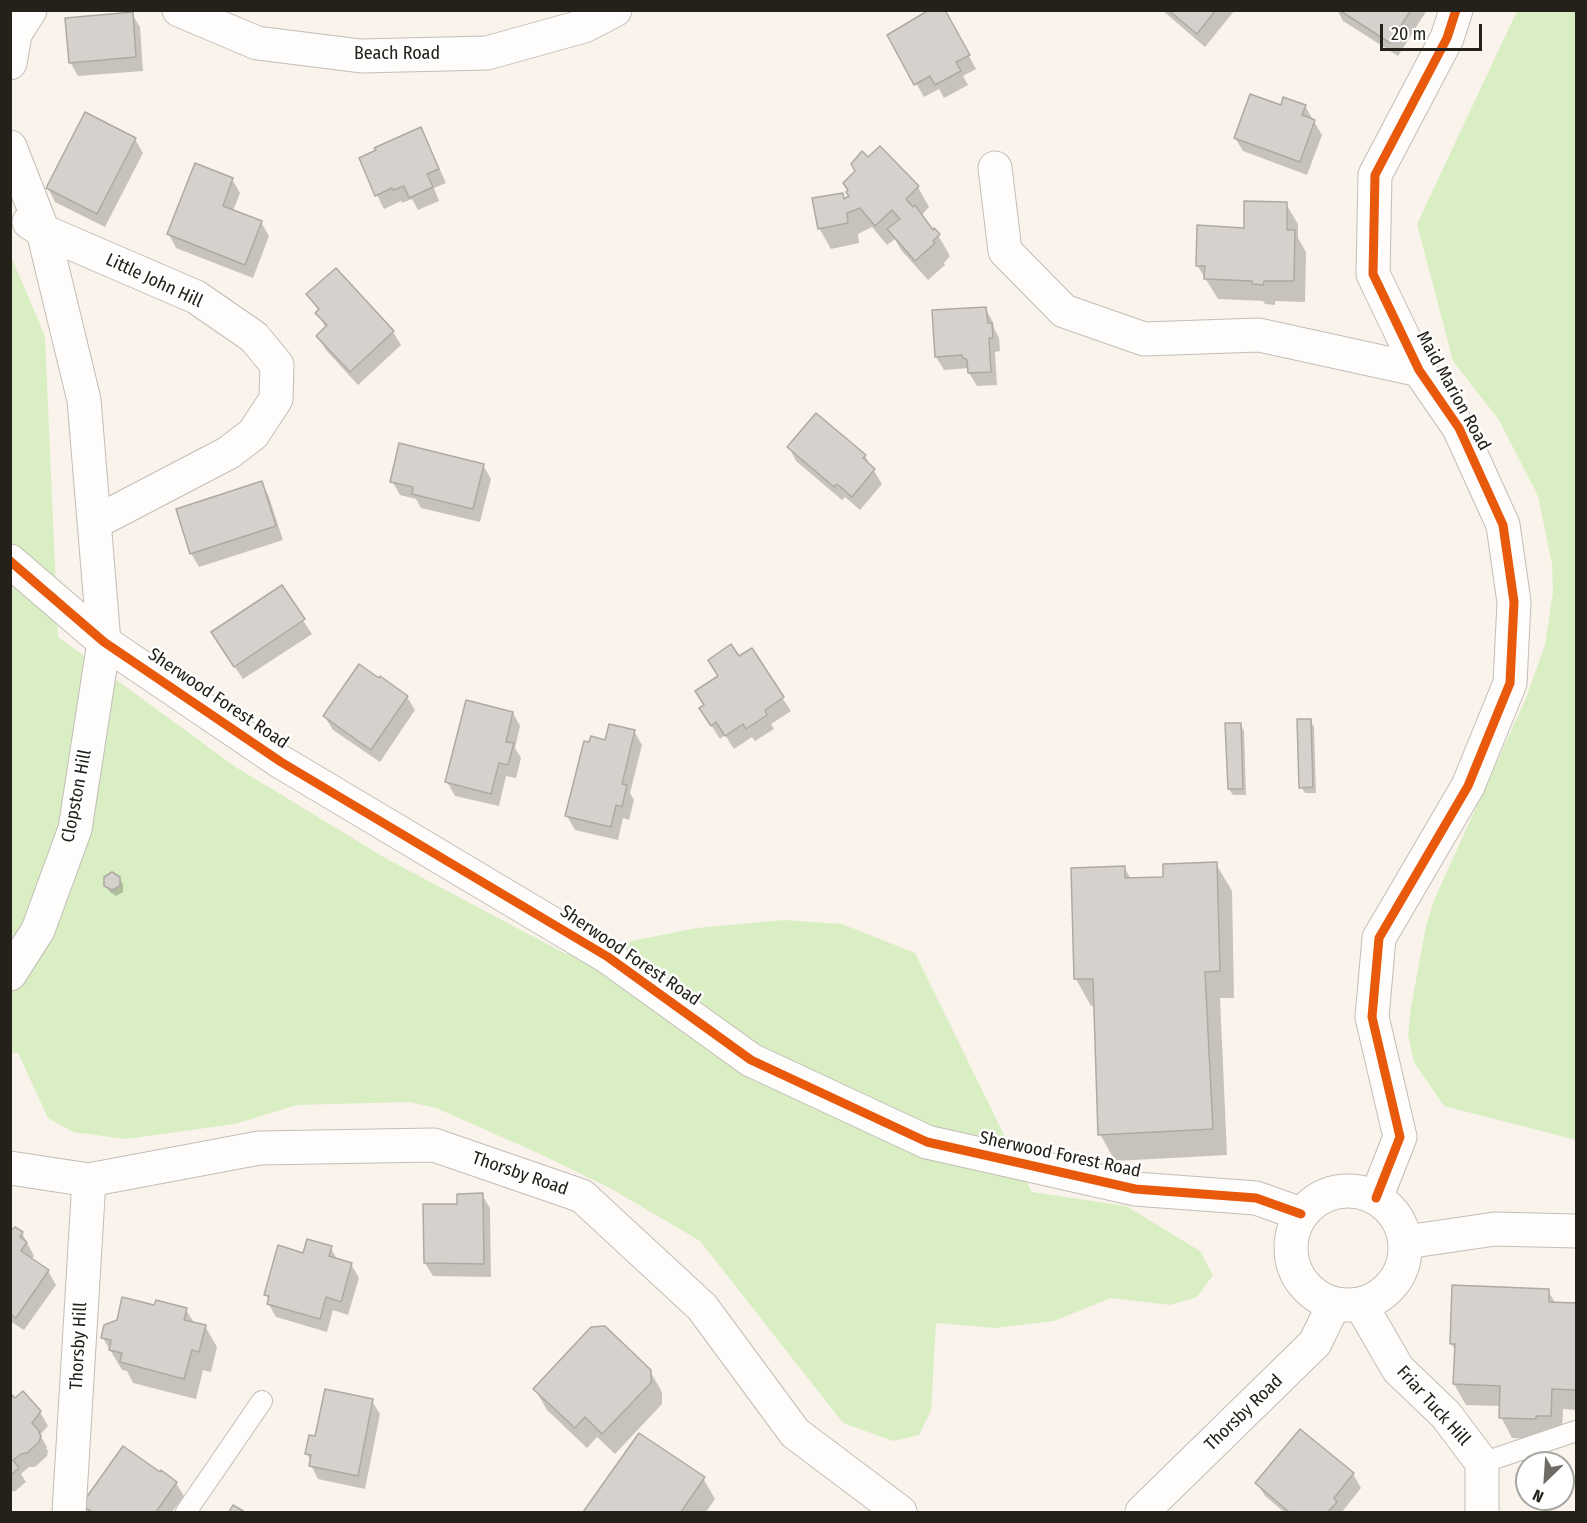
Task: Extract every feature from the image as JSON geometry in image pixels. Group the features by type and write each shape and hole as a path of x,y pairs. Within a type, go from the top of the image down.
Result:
{"street":[{"path":"10,63 15,34 30,10"},
{"name":"Beach Road","path":"179,10 257,43 361,56 487,53 584,26 615,10"},
{"name":"Maid Marion Road","path":"1376,1198 1400,1137 1372,1017 1379,938 1468,786 1510,683 1514,602 1503,525 1459,428 1419,370 1373,274 1376,175 1448,38 1456,10"},
{"path":"10,147 43,231 84,400 104,642"},
{"name":"Maid Marion Road","path":"995,168 1005,251 1064,311 1144,339 1259,334 1419,370"},
{"name":"Little John Hill","path":"10,209 43,231 196,297 254,337 277,365 276,399 252,434 228,453 94,523"},
{"name":"Sherwood Forest Road","path":"10,561 104,642 281,762 608,957 751,1060 927,1142 1135,1189 1256,1198 1301,1214"},
{"name":"Clopston Hill","path":"10,974 38,930 75,828 104,642"},
{"name":"Thorsby Road","path":"10,1168 88,1180 259,1148 434,1145 582,1196 702,1307 795,1433 900,1512"},
{"name":"Thorsby Hill","path":"69,1512 88,1180"},
{"path":"1349,1191 1376,1198 1396,1217 1406,1242 1401,1270 1386,1292 1347,1304 1309,1290 1294,1268 1291,1240 1301,1214 1322,1197 1349,1191"},
{"path":"1406,1242 1495,1229 1576,1231"},
{"name":"Thorsby Road","path":"1142,1512 1315,1343 1347,1304"},
{"name":"Friar Tuck Hill","path":"1347,1304 1398,1369 1446,1415 1482,1463 1482,1512"}],"lane":[{"path":"186,1512 262,1401"},
{"path":"1482,1463 1576,1431"}],"green space":[{"path":"1517,11 1576,11 1576,1140 1444,1106 1414,1062 1408,1035 1426,926 1434,900 1526,698 1545,645 1553,592 1552,564 1538,496 1499,420 1453,361 1417,224"},
{"path":"10,254 45,336 58,637 234,766 387,859 566,954 697,928 784,920 842,924 915,953 1032,1192 1126,1206 1200,1251 1213,1275 1197,1297 1170,1305 1111,1298 1054,1321 995,1328 936,1323 931,1410 919,1435 893,1441 843,1423 700,1241 610,1188 436,1108 409,1102 297,1105 235,1124 126,1139 73,1132 48,1118 18,1053 10,1053"}],"building":[{"path":"929,10 945,10 970,55 956,62 961,71 935,85 930,76 914,85 887,35"},
{"path":"1168,10 1216,10 1197,34"},
{"path":"1339,10 1411,10 1390,43"},
{"path":"133,12 136,57 69,63 65,18"},
{"path":"1250,94 1281,105 1283,97 1306,105 1302,115 1315,120 1300,162 1234,138"},
{"path":"85,112 136,138 97,214 46,188"},
{"path":"421,127 439,169 427,174 433,187 409,198 404,186 393,190 392,188 375,196 359,158 376,150 374,148"},
{"path":"880,146 919,186 906,199 913,207 915,205 933,230 934,228 940,234 933,241 935,243 915,261 887,229 900,219 892,210 875,226 860,208 847,213 848,223 818,229 812,198 843,193 844,199 849,196 843,183 855,171 851,164 862,151 868,157"},
{"path":"195,163 233,178 223,206 262,221 245,265 167,234"},
{"path":"1244,201 1287,202 1287,230 1295,230 1294,281 1264,281 1263,285 1252,284 1252,281 1204,279 1205,266 1196,266 1197,225 1244,228"},
{"path":"336,268 394,331 350,372 316,336 327,325 315,313 319,309 306,294"},
{"path":"986,307 988,323 992,323 993,338 989,338 991,372 968,373 967,360 962,355 935,357 932,310"},
{"path":"816,413 866,455 863,458 875,469 852,497 837,484 834,487 787,447"},
{"path":"399,443 484,464 473,509 412,494 413,487 390,482"},
{"path":"262,481 276,526 190,554 176,509"},
{"path":"282,585 305,619 234,667 211,632"},
{"path":"731,644 739,656 752,648 784,697 765,710 767,715 746,729 743,724 725,736 716,722 711,726 699,708 704,705 695,691 718,676 708,660"},
{"path":"359,664 408,696 371,750 323,716"},
{"path":"466,700 513,712 506,742 514,743 508,765 499,763 491,794 445,782"},
{"path":"1297,719 1311,719 1313,787 1299,788"},
{"path":"1225,723 1241,723 1243,789 1228,789"},
{"path":"609,724 635,730 622,784 627,785 622,807 616,805 611,827 565,816 584,741 589,742 591,736 605,740"},
{"path":"1217,862 1220,971 1205,972 1213,1129 1098,1135 1093,979 1074,979 1071,868 1125,866 1125,878 1163,877 1163,864"},
{"path":"112,872 120,877 120,886 112,890 104,886 104,877"},
{"path":"483,1193 484,1264 424,1263 423,1204 457,1204 457,1194"},
{"path":"15,1227 23,1232 20,1237 27,1242 21,1251 49,1270 16,1318 10,1314 10,1231"},
{"path":"307,1239 332,1246 329,1256 352,1263 341,1302 326,1297 320,1319 267,1304 269,1296 264,1295 278,1245 303,1253"},
{"path":"1452,1285 1549,1289 1549,1302 1576,1303 1576,1390 1552,1389 1551,1416 1536,1416 1536,1419 1499,1418 1500,1386 1453,1384 1455,1344 1450,1344"},
{"path":"122,1297 154,1305 156,1300 187,1308 184,1320 206,1325 199,1352 192,1350 184,1379 120,1362 122,1353 109,1350 111,1340 101,1338 104,1325 117,1320"},
{"path":"605,1326 651,1370 651,1383 602,1434 585,1417 575,1428 533,1389 591,1327"},
{"path":"325,1389 373,1399 358,1476 309,1466 311,1455 305,1454 309,1435 315,1436"},
{"path":"23,1391 41,1411 32,1423 41,1436 39,1442 27,1453 13,1460 19,1468 10,1476 10,1393 15,1398"},
{"path":"1300,1429 1354,1473 1334,1498 1337,1502 1328,1512 1289,1512 1255,1483"},
{"path":"639,1433 705,1477 681,1512 583,1512"},
{"path":"123,1446 177,1482 156,1512 92,1512 81,1505"},
{"path":"233,1505 245,1512 229,1512"}],"cycle path":[{"path":"1376,1198 1400,1137 1372,1017 1379,938 1468,786 1510,683 1514,602 1503,525 1459,428 1419,370 1373,274 1375,175 1447,38 1456,10"},
{"path":"10,561 104,642 281,762 608,957 751,1060 927,1142 1135,1189 1256,1198 1301,1214"}]}
